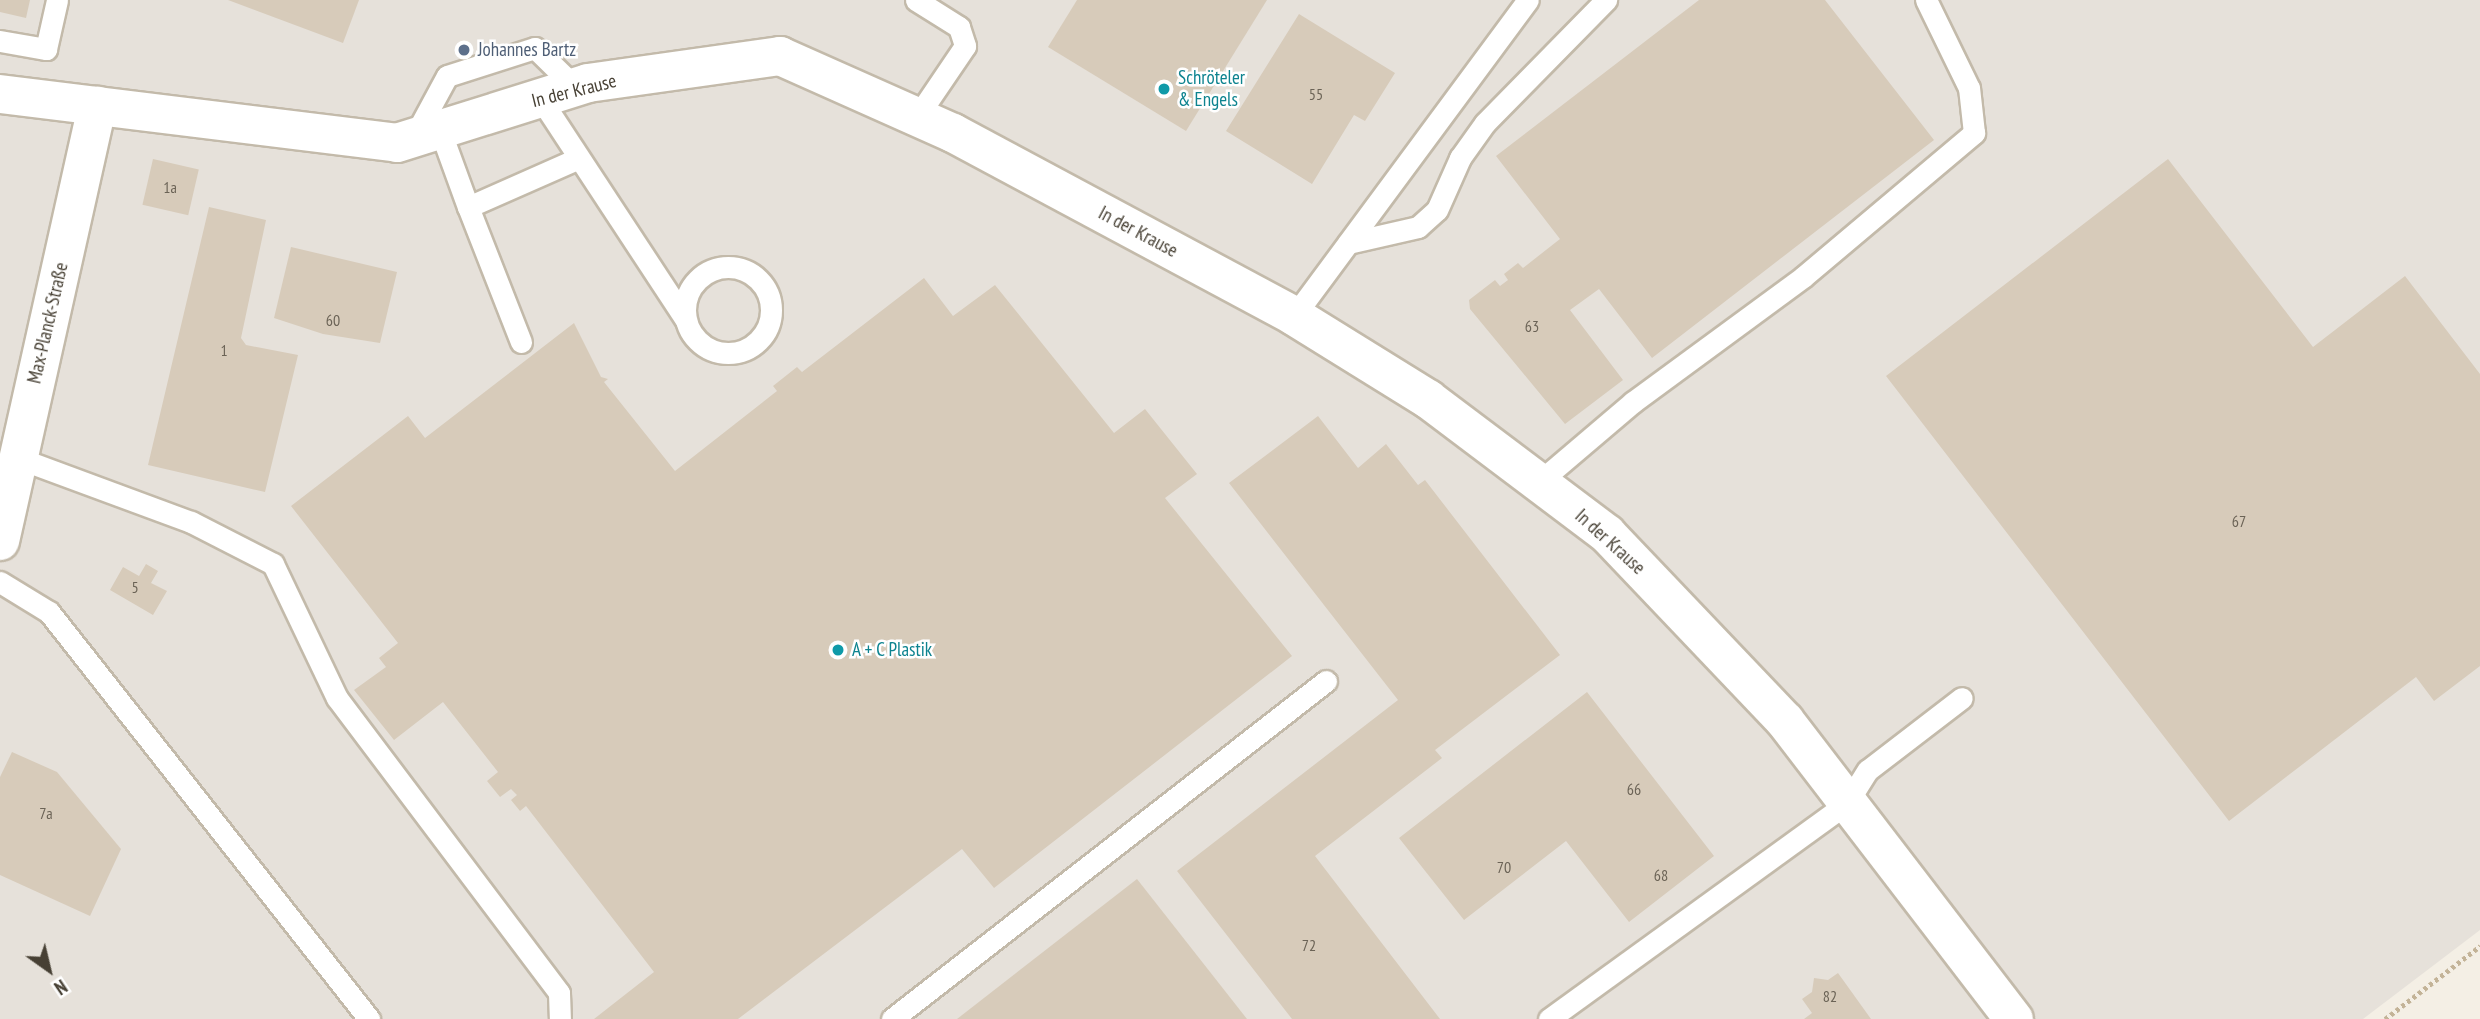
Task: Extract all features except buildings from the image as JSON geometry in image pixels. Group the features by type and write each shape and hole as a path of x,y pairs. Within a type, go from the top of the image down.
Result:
{"street":[{"name":"In der Krause","path":"0,94 397,143 557,93 780,56 917,117 1294,316 1428,399 1616,544 1785,721 2014,1019"},
{"name":"Max-Planck-Straße","path":"0,541 97,106"}],"lane":[{"path":"0,41 46,49 57,0"},
{"path":"916,0 959,27 965,46 917,117"},
{"path":"1294,316 1528,0"},
{"path":"1348,243 1418,227 1437,210 1460,158 1485,123 1606,0"},
{"path":"1539,482 1633,402 1802,277 1974,134 1969,88 1926,0"},
{"path":"521,342 468,207 427,134 447,76 535,48 557,93 579,158 686,320 702,344 729,353 756,343 771,319 771,305 760,280 735,268 721,268 697,281 689,293 686,320"},
{"path":"468,207 579,158"},
{"path":"19,458 191,522 273,564 337,698 559,993 561,1019"},
{"path":"0,582 49,612 369,1019"},
{"path":"892,1019 1326,681"},
{"path":"1549,1019 1847,803 1868,770 1962,698"}],"path":[{"path":"2385,1019 2480,946"}],"shaded area":[{"path":"0,0 2480,0 2480,930 2363,1019 0,1019"}],"place":[{"name":"Johannes Bartz","path":"464,50"},
{"name":"Schröteler & Engels","path":"1164,89"},
{"name":"A + C Plastik","path":"838,650"}]}
